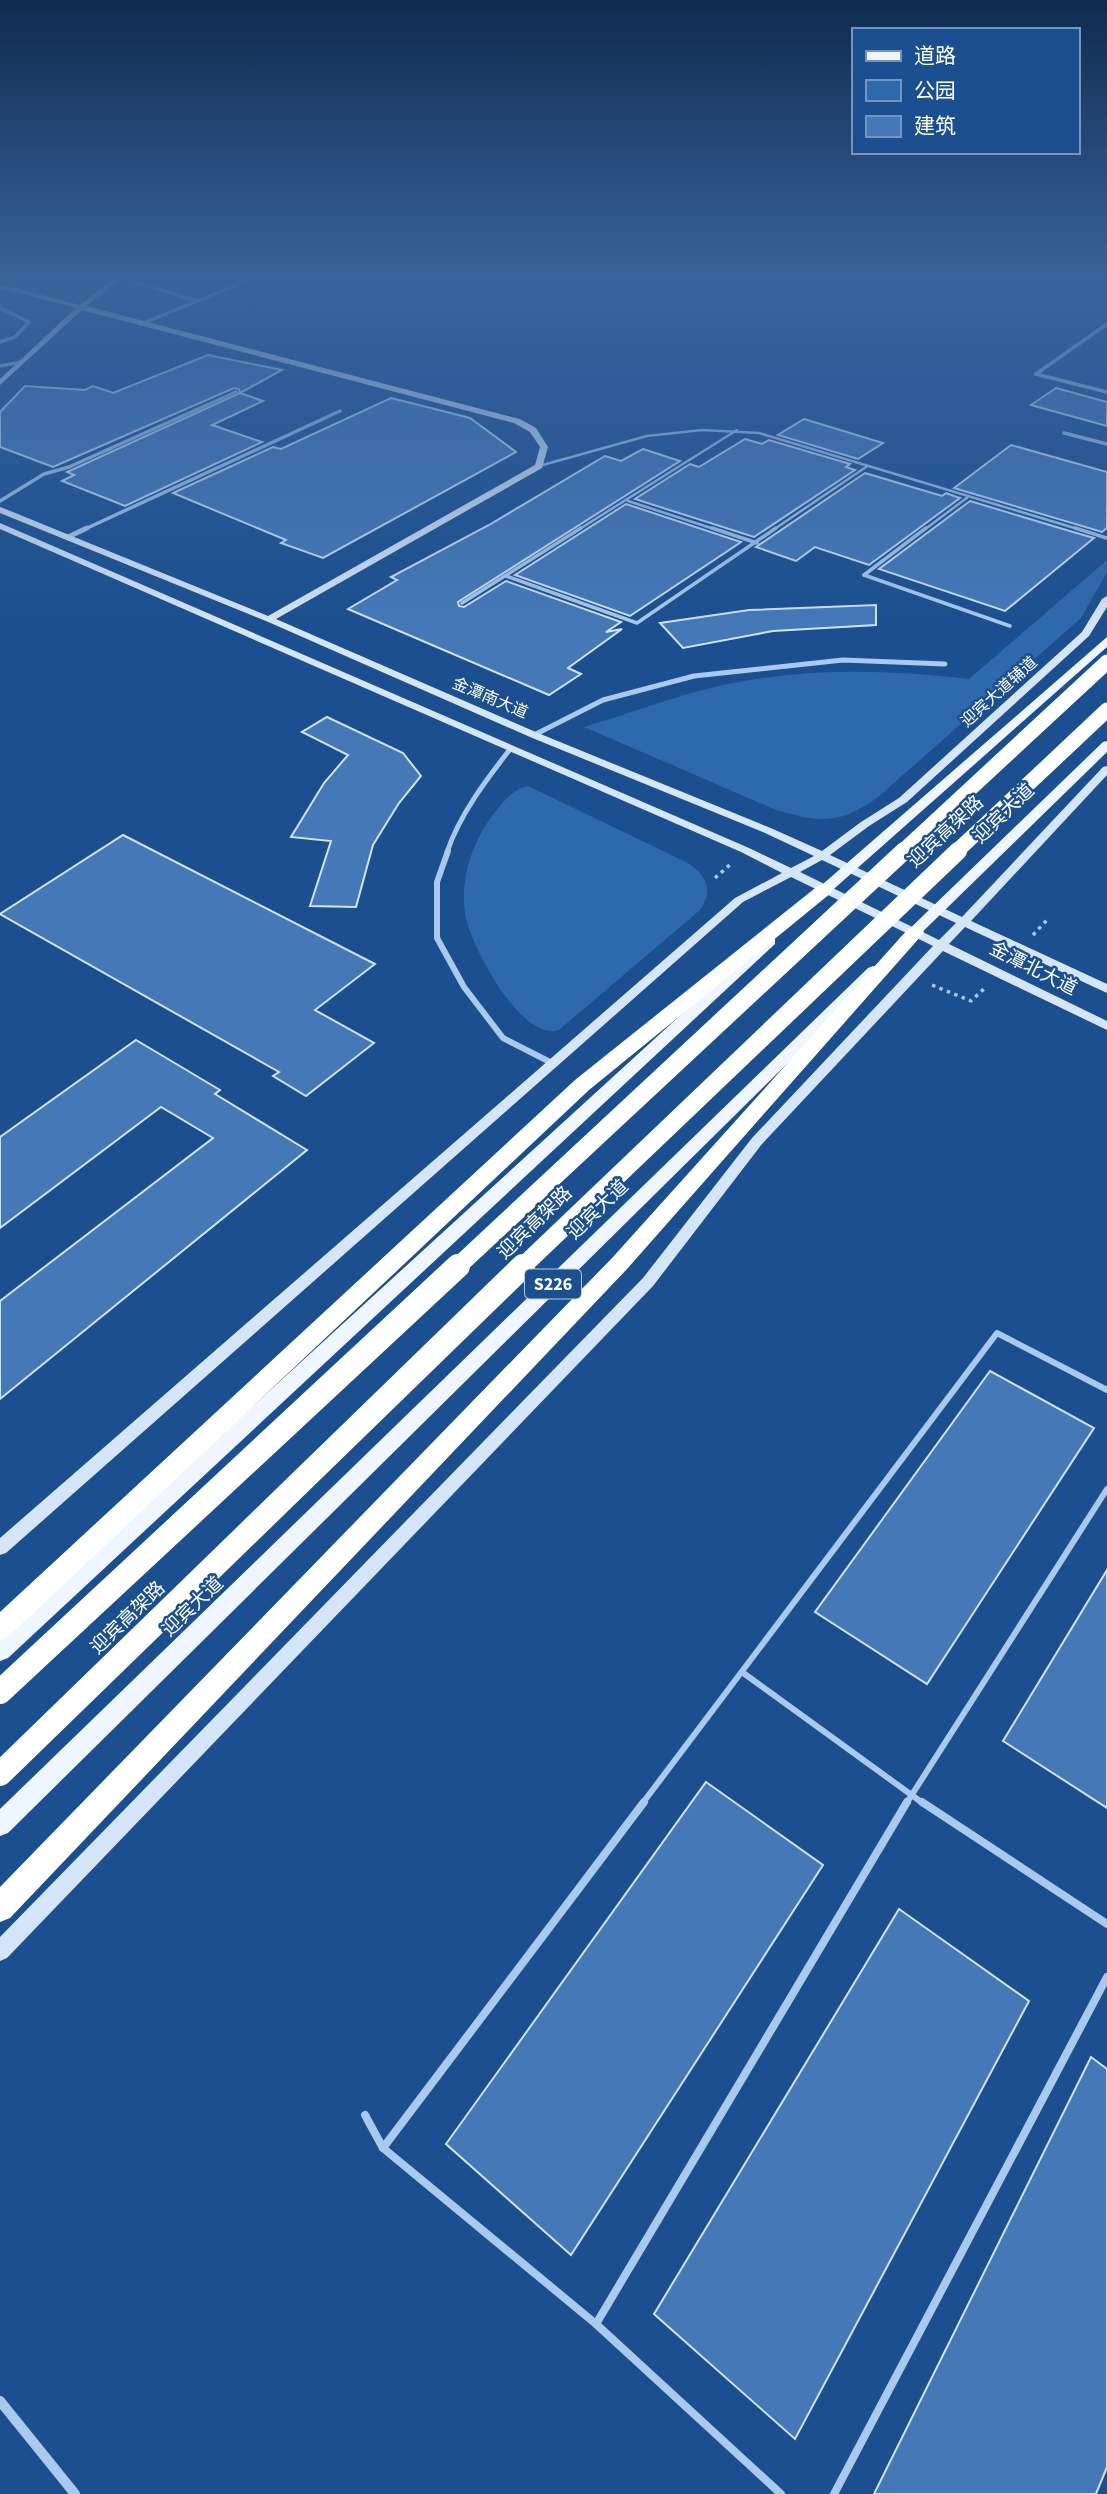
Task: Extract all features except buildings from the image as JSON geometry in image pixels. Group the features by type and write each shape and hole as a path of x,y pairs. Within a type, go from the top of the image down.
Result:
{"highway":[{"name":"迎宾高架路","path":"0,1692 1107,662"},
{"name":"迎宾高架路","path":"0,1774 713,1082 1107,710"},
{"path":"0,1629 582,1085 825,889"},
{"path":"0,1908 620,1263 915,932"}],"main road":[{"path":"0,1651 600,1101 825,889 1107,641"},
{"name":"迎宾大道","path":"0,1825 1107,745"}],"street":[{"path":"0,501 44,474 69,467 228,395"},
{"path":"269,619 539,466 544,447 533,430 517,421 418,395"},
{"path":"68,537 340,411"},
{"path":"1064,433 1107,444"},
{"name":"金潭南大道","path":"0,510 269,619 534,735 824,855 964,922"},
{"name":"金潭南大道","path":"0,526 511,748 943,945"},
{"name":"迎宾大道辅道","path":"0,1548 739,900 824,855 903,800 1086,634 1107,599"},
{"path":"534,735 603,701 695,676 843,660 945,664"},
{"path":"511,748 485,782 453,835 437,882 437,938 464,987 503,1038 554,1064"},
{"path":"0,1951 648,1282 757,1142 1107,769"},
{"name":"金潭北大道","path":"964,922 1107,989"},
{"name":"金潭北大道","path":"943,945 1107,1026"},
{"path":"0,2401 75,2494"}],"lane":[{"path":"539,466 611,442 659,432 737,430 759,433 1107,538"},
{"path":"462,603 737,430"},
{"path":"506,576 638,623 757,544 867,466"},
{"path":"968,497 864,575 1010,626"},
{"path":"628,501 757,544"},
{"path":"383,2148 998,1333 1107,1390"},
{"path":"596,2324 911,1795 1107,1489"},
{"path":"742,1672 911,1795 1107,1924"},
{"path":"834,2494 1107,1977"},
{"path":"365,2115 383,2148 596,2324 780,2494"}],"green space":[{"path":"1107,560 1107,572 1081,618 878,797 840,817 816,819 774,809 584,727 692,693 772,677 871,672 969,679"},
{"path":"528,786 686,862 703,877 707,889 707,896 700,910 559,1030 545,1030 529,1022 514,1007 476,946 465,913 466,873 480,835 506,799 518,789"}]}
